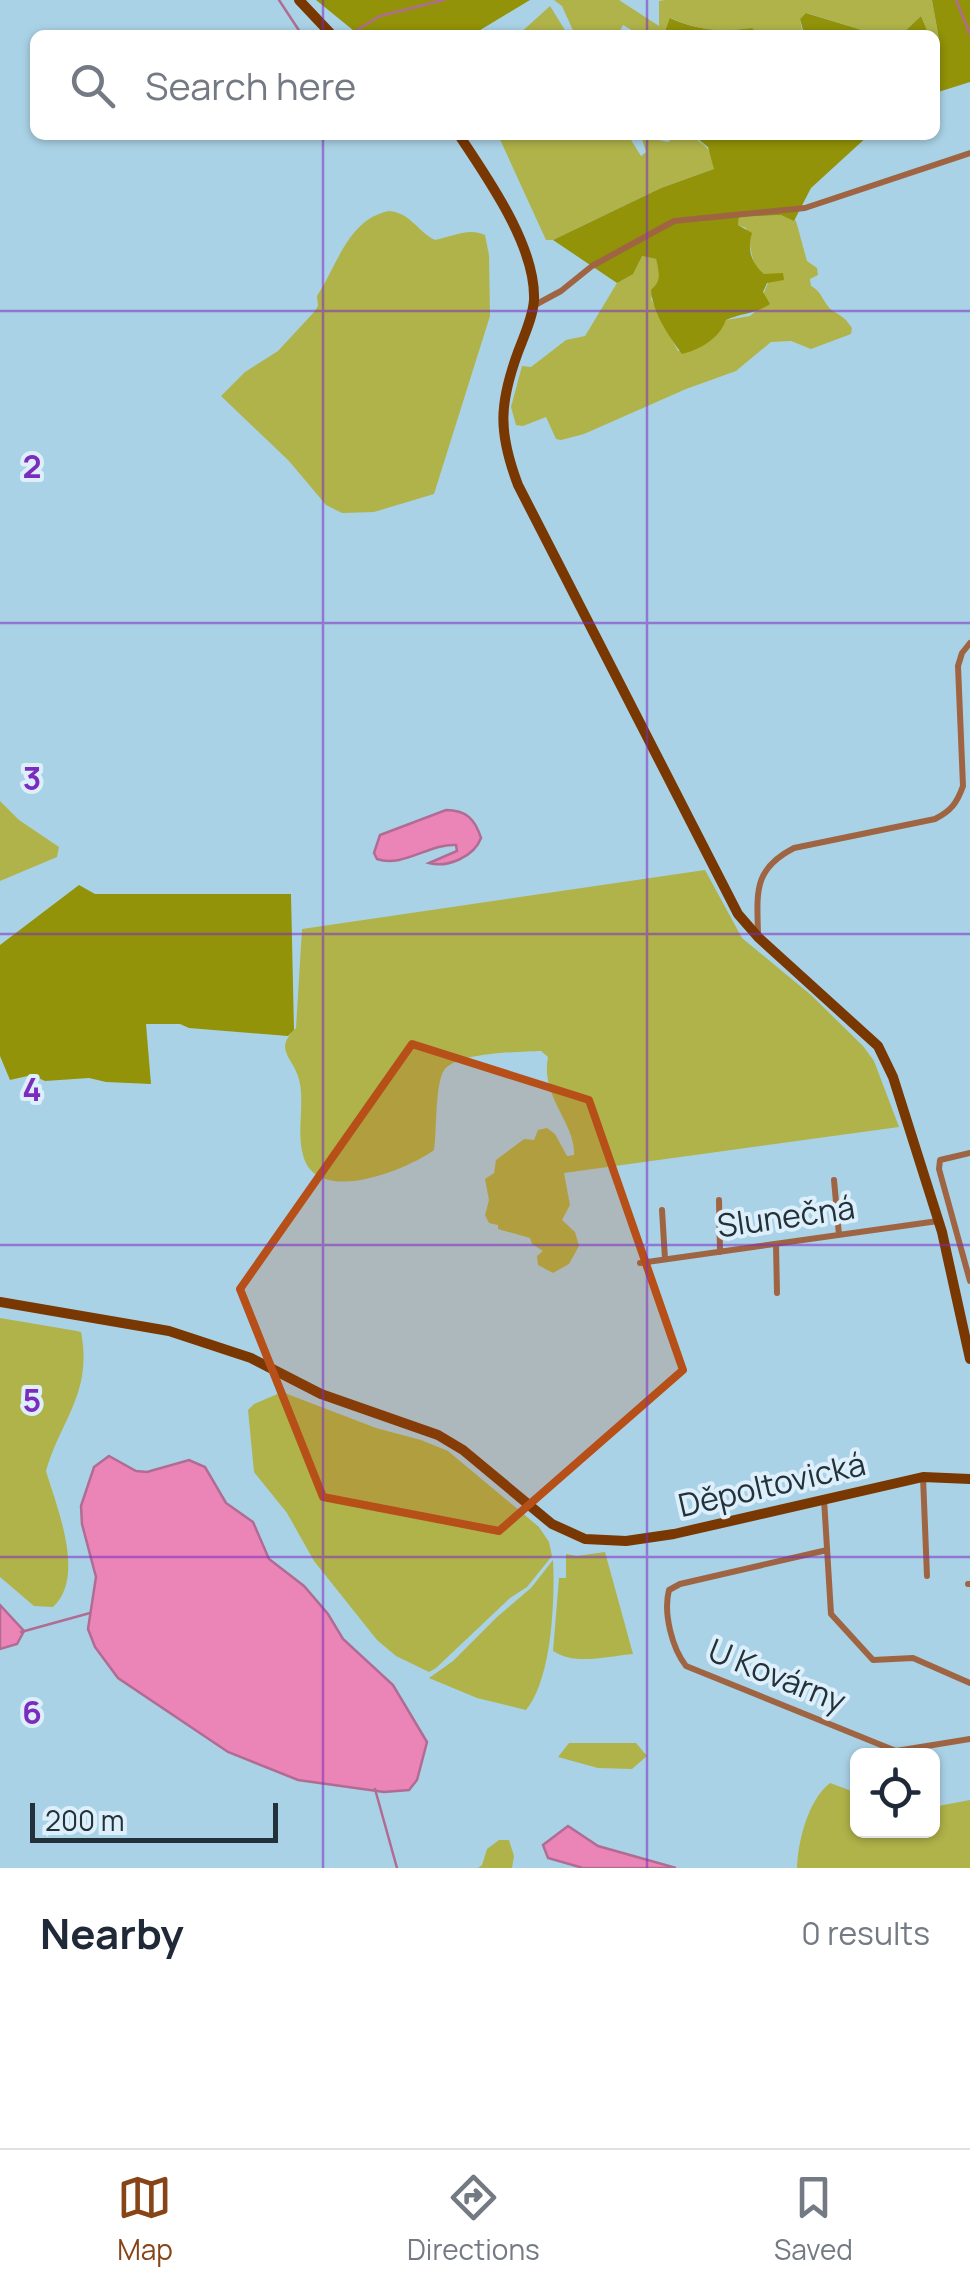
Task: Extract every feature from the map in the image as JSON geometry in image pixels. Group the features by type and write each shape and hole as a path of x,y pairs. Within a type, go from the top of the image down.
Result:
{"street":[{"path":"299,0 327,30"},
{"path":"462,140 524,249 533,278 534,306 504,390 501,417 512,468 738,914 758,937 878,1046 893,1076 938,1221 970,1359"},
{"path":"534,306 561,292 592,266 674,221 805,208 970,153"},
{"path":"758,937 758,884 776,857 794,848 935,819 950,811 958,800 963,786 958,666 970,643"},
{"path":"970,1153 946,1157 940,1160 938,1169 970,1281"},
{"path":"834,1180 840,1235"},
{"path":"719,1200 720,1252"},
{"path":"662,1210 665,1260"},
{"name":"Slunečná","path":"640,1263 938,1221"},
{"path":"776,1244 777,1293"},
{"name":"Děpoltovická","path":"0,1302 169,1331 251,1358 321,1394 438,1435 463,1450 552,1524 585,1539 626,1542 923,1477 970,1479"},
{"path":"923,1477 927,1576"},
{"name":"U Kovárny","path":"824,1498 831,1614 868,1658 913,1658 970,1682"},
{"name":"U Kovárny","path":"827,1550 680,1584 670,1590 667,1599 675,1652 686,1666 896,1751 970,1739"}],"highlighted area":[{"path":"412,1044 589,1100 683,1370 499,1531 323,1497 240,1289"}],"shaded area":[{"path":"316,0 530,0 480,30 353,30"},
{"path":"554,0 619,0 659,26 659,1 665,0 932,0 937,30 927,30 921,16 906,30 862,30 807,13 800,19 802,30 711,29 671,18 665,30 632,30 623,25 620,30 573,30 562,6"},
{"path":"932,0 970,0 970,82 940,91 940,30"},
{"path":"550,6 565,30 524,30"},
{"path":"806,13 862,30 803,30 800,19"},
{"path":"921,16 927,30 906,30"},
{"path":"670,18 691,26 731,30 665,30"},
{"path":"500,140 631,140 641,156 646,152 642,140 694,140 710,152 714,169 661,188 546,240"},
{"path":"699,140 864,140 811,188 794,221 781,215 739,217 738,225 752,233 750,250 756,265 764,274 783,273 784,280 767,283 763,292 770,304 726,320 709,342 682,354 662,324 652,299 651,290 659,276 656,259 642,256 633,274 617,283 553,240 661,188 714,169 708,147"},
{"path":"389,211 403,215 435,240 466,232 485,235 490,316 434,494 374,512 342,513 326,505 289,461 221,396 245,372 278,351 315,311 317,296 353,234 363,223"},
{"path":"781,215 796,221 807,261 817,268 818,275 810,279 811,286 852,328 851,334 811,349 791,341 771,342 736,371 584,434 556,439 546,417 516,425 511,407 522,366 531,367 566,340 585,336 617,283 642,256 656,259 660,275 651,299 678,351 707,343 726,320 750,316 768,283 754,264 746,228 738,225 739,217"},
{"path":"0,801 19,820 59,847 57,857 0,881"},
{"path":"446,810 464,814 479,831 481,838 466,856 444,864 429,863 457,851 456,845 446,845 407,858 377,859 374,853 380,835"},
{"path":"705,870 742,938 811,995 863,1046 874,1061 899,1127 564,1173 570,1205 562,1220 575,1232 579,1246 569,1264 553,1273 538,1265 537,1256 543,1251 530,1238 498,1229 485,1215 489,1200 485,1179 494,1173 496,1160 524,1139 534,1140 538,1130 547,1128 555,1134 567,1156 574,1155 570,1132 549,1085 548,1057 541,1051 488,1054 449,1065 439,1088 434,1150 404,1167 343,1182 325,1179 311,1171 301,1145 300,1085 285,1047 296,1028 302,929"},
{"path":"79,885 95,894 291,894 294,1030 288,1036 146,1024 151,1084 89,1078 45,1081 32,1075 10,1080 0,1056 0,945"},
{"path":"0,1318 81,1332 84,1353 79,1390 46,1471 62,1522 68,1561 63,1594 53,1607 34,1606 0,1577"},
{"path":"282,1392 448,1451 539,1527 549,1542 552,1556 527,1587 429,1672 396,1656 377,1640 314,1561 287,1513 254,1472 248,1410"},
{"path":"109,1456 136,1471 147,1472 189,1460 205,1467 226,1503 253,1522 269,1559 304,1586 343,1639 393,1685 427,1742 417,1780 409,1790 384,1792 298,1780 228,1752 118,1678 95,1647 88,1629 96,1577 81,1506 94,1467"},
{"path":"605,1552 633,1654 592,1659 562,1656 553,1651 559,1578 566,1578 566,1554"},
{"path":"553,1560 552,1617 546,1659 535,1696 526,1710 477,1698 429,1678 453,1661 531,1588"},
{"path":"0,1605 24,1631 17,1644 0,1649"},
{"path":"569,1743 636,1743 647,1756 632,1769 598,1768 558,1757"},
{"path":"830,1783 850,1790 850,1838 940,1838 940,1806 970,1800 970,1868 797,1868 806,1822 822,1790"},
{"path":"568,1826 598,1846 676,1868 583,1868 548,1858 543,1845"},
{"path":"499,1840 509,1840 514,1856 512,1868 478,1868 487,1849"}],"waterway":[{"path":"279,0 299,30"},
{"path":"357,30 380,16 444,0"},
{"path":"956,0 970,34"},
{"path":"21,1632 90,1613"},
{"path":"375,1789 397,1868"}]}
